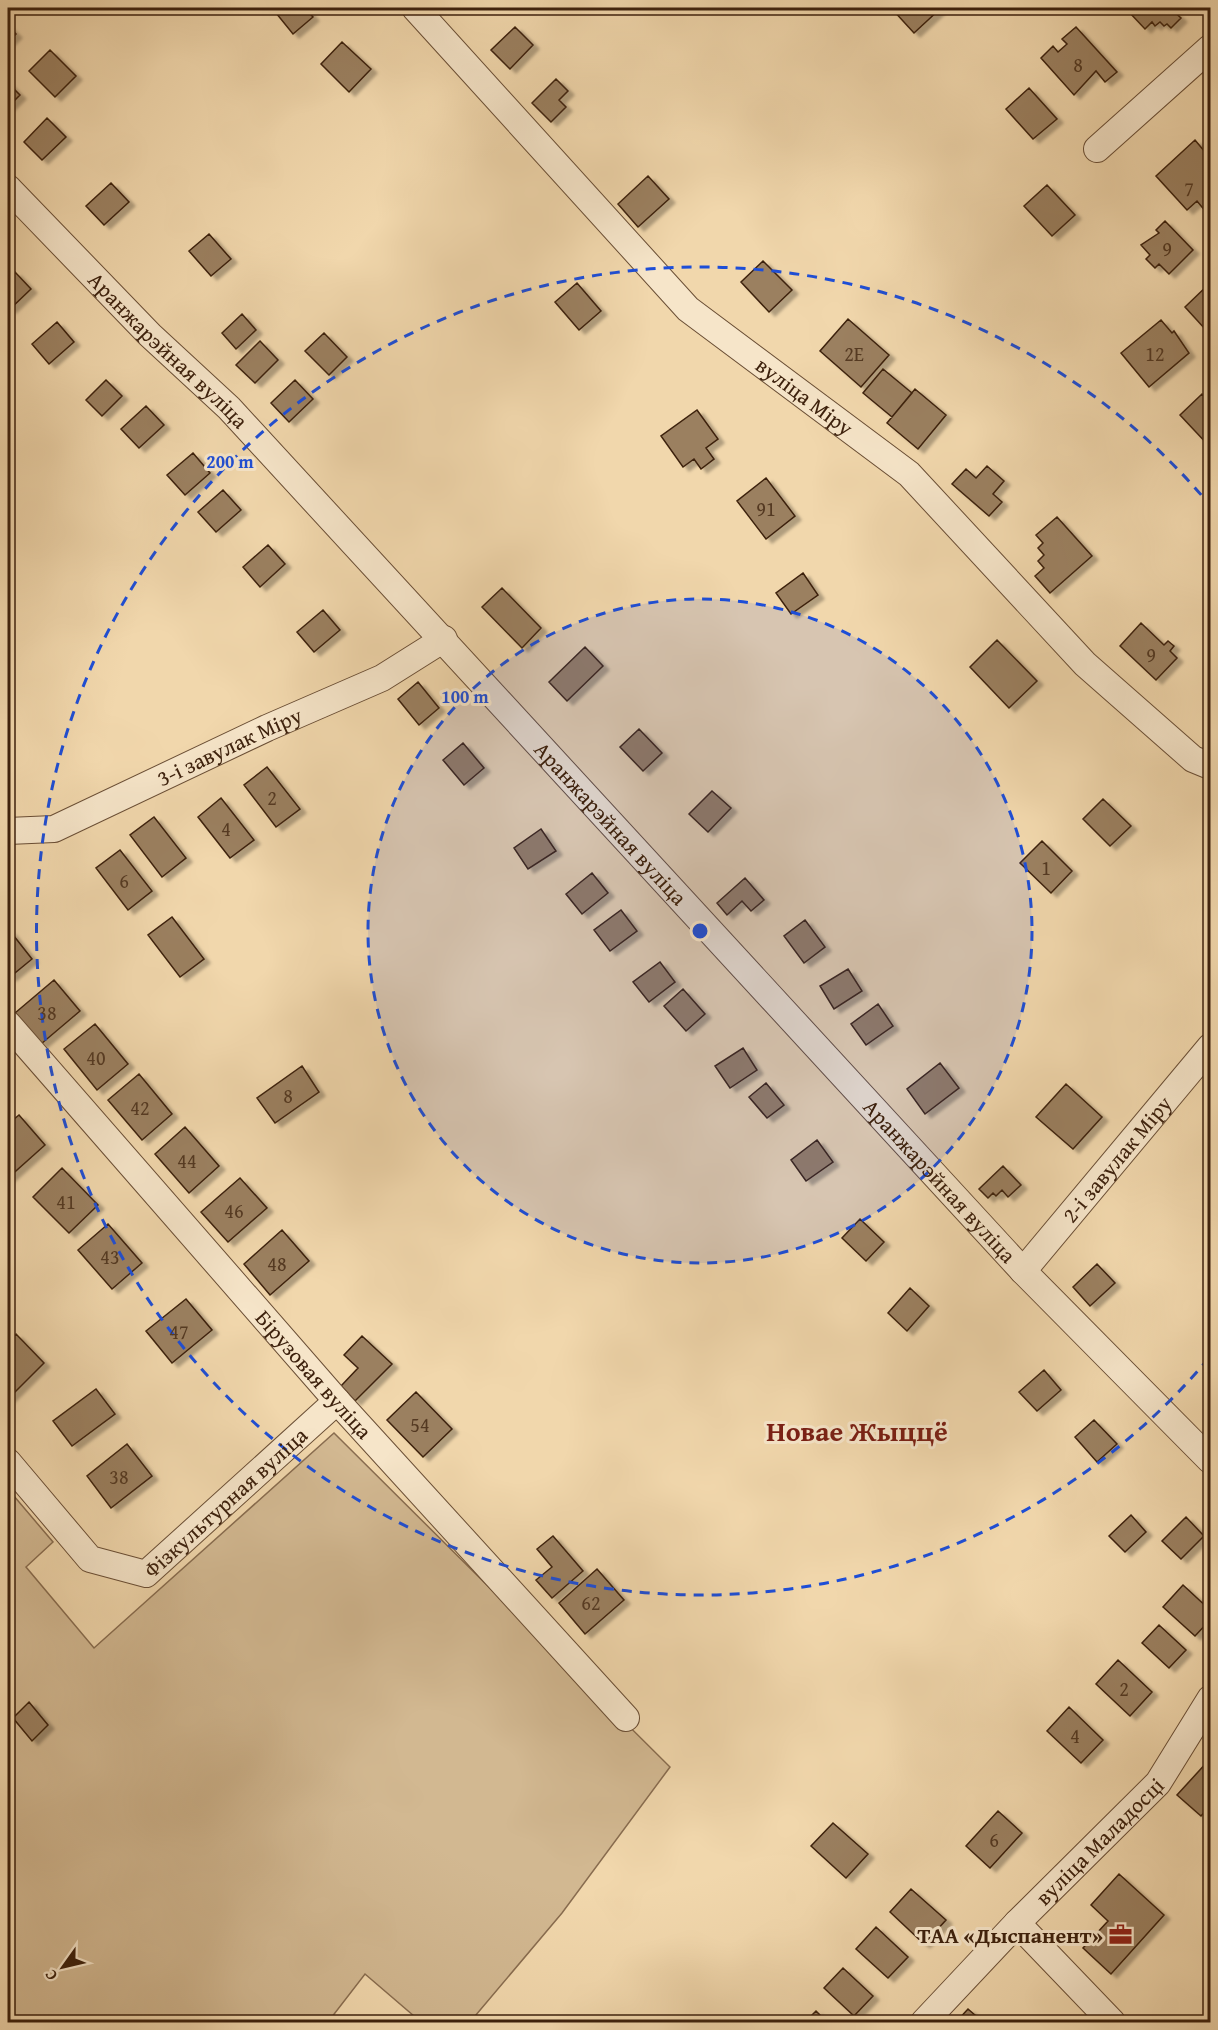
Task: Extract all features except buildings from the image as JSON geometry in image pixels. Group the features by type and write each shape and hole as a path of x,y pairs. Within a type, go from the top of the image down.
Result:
{"street":[{"name":"вуліца Міру","path":"415,8 688,309 909,474 1085,664 1194,759 1210,766"},
{"path":"1097,149 1210,48"},
{"name":"Аранжарэйная вуліца","path":"8,188 150,335 229,408 444,639 1023,1271 1210,1460"},
{"name":"3-і завулак Міру","path":"8,831 54,829 267,728 382,678 444,639"},
{"name":"Бірузовая вуліца","path":"8,1024 337,1401 626,1718"},
{"name":"2-і завулак Міру","path":"1023,1271 1210,1047"},
{"name":"Фізкультурная вуліца","path":"8,1462 90,1558 146,1574 337,1401"},
{"name":"вуліца Маладосці","path":"924,2022 1017,1923 1158,1783 1210,1699"},
{"path":"1017,1923 1112,2022"}],"shaded area":[{"path":"334,1433 670,1767 562,1913 470,2022 421,2022 365,1974 328,2022 8,2022 8,1489 53,1542 26,1567 94,1648"}],"place":[{"name":"ТАА «Дыспанент»","path":"1121,1935"}],"district":[{"name":"Новае Жыццё","path":"857,1430"}]}
